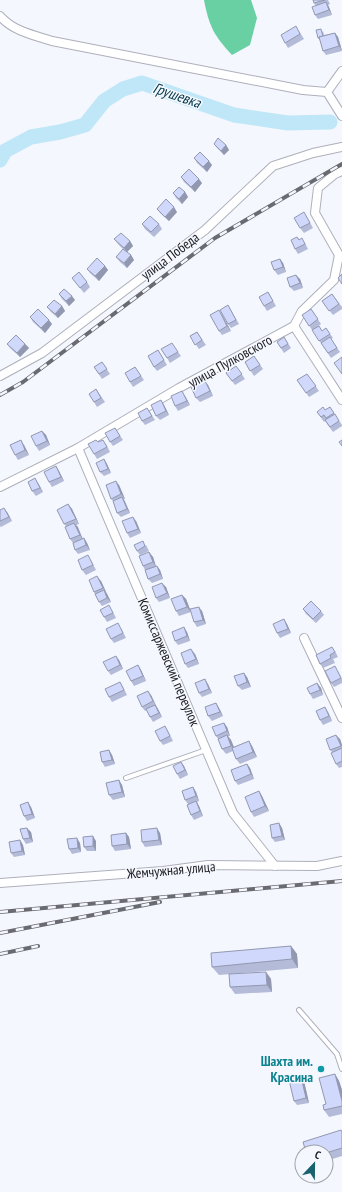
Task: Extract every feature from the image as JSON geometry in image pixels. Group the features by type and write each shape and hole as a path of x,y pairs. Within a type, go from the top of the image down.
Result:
{"street":[{"path":"0,16 7,23 28,34 52,41 303,90 327,92"},
{"path":"327,92 342,71"},
{"path":"327,92 342,116"},
{"name":"улица Победа","path":"0,376 42,353 199,235 273,166 314,153 342,147"},
{"path":"342,171 335,174 318,188 315,213 339,255 334,280 302,311 294,326 342,400"},
{"name":"улица Пулковского","path":"0,487 78,448 180,388 294,326"},
{"name":"Комиссаржевский переулок","path":"78,448 234,813 276,866"},
{"path":"304,638 342,718"},
{"name":"Жемчужная улица","path":"0,883 163,871 208,865 317,866 342,861"}],"lane":[{"path":"126,778 207,750"},
{"path":"299,1010 337,1054 342,1069"}],"green space":[{"path":"204,0 251,0 257,18 250,45 232,55 213,30"}],"building":[{"path":"313,0 325,0 314,3"},
{"path":"326,2 329,10 315,15 312,7"},
{"path":"296,26 300,34 285,43 281,35"},
{"path":"321,29 323,36 318,38 316,30"},
{"path":"335,33 339,46 323,51 319,37"},
{"path":"218,138 226,145 221,151 214,144"},
{"path":"200,152 209,161 203,167 194,158"},
{"path":"189,169 199,179 191,187 181,177"},
{"path":"179,187 185,192 179,199 173,193"},
{"path":"166,199 174,207 165,217 157,209"},
{"path":"304,212 310,223 300,228 294,218"},
{"path":"150,216 159,224 151,232 142,224"},
{"path":"121,233 130,241 124,248 114,239"},
{"path":"297,237 299,240 302,238 305,244 295,249 291,240"},
{"path":"123,249 131,255 124,263 116,257"},
{"path":"97,258 105,266 95,276 87,269"},
{"path":"280,259 283,267 274,270 271,262"},
{"path":"79,272 87,282 80,288 72,278"},
{"path":"342,274 342,284 338,278"},
{"path":"296,275 300,283 290,287 287,278"},
{"path":"64,289 72,296 66,301 59,294"},
{"path":"268,292 273,301 264,306 259,297"},
{"path":"332,294 339,304 329,311 322,301"},
{"path":"54,300 62,306 55,314 47,307"},
{"path":"228,305 236,320 228,324 220,310"},
{"path":"38,309 49,320 41,328 30,317"},
{"path":"311,309 318,319 309,326 302,315"},
{"path":"219,310 227,326 219,331 210,315"},
{"path":"319,326 322,331 326,328 330,334 319,341 312,330"},
{"path":"197,332 202,340 195,345 190,336"},
{"path":"16,335 25,344 17,353 7,344"},
{"path":"284,337 288,344 281,348 277,342"},
{"path":"330,337 337,348 328,353 321,343"},
{"path":"172,343 178,352 167,358 161,349"},
{"path":"158,350 164,360 154,367 148,356"},
{"path":"254,356 260,365 250,371 245,362"},
{"path":"342,357 342,374 334,363"},
{"path":"102,362 107,369 99,374 94,367"},
{"path":"236,366 242,374 232,381 226,373"},
{"path":"135,367 141,376 130,382 125,373"},
{"path":"307,374 316,386 306,393 297,380"},
{"path":"205,381 210,391 196,398 191,387"},
{"path":"96,389 101,398 94,402 89,394"},
{"path":"182,391 187,401 175,406 171,396"},
{"path":"161,400 166,411 156,416 151,405"},
{"path":"323,407 325,410 330,407 334,413 326,418 324,415 321,417 317,412"},
{"path":"147,408 152,416 142,421 138,413"},
{"path":"335,414 339,421 330,427 325,420"},
{"path":"115,428 120,436 110,442 105,433"},
{"path":"42,431 47,441 36,446 31,436"},
{"path":"21,440 25,450 15,455 10,445"},
{"path":"96,440 98,442 103,440 107,447 94,454 88,444"},
{"path":"104,459 108,469 100,472 96,463"},
{"path":"56,466 61,477 49,482 44,472"},
{"path":"35,478 40,488 32,491 28,482"},
{"path":"116,481 121,494 111,499 106,485"},
{"path":"122,497 127,509 117,513 113,501"},
{"path":"68,504 76,519 64,524 57,510"},
{"path":"4,508 9,517 0,521 0,510"},
{"path":"133,517 138,529 127,533 122,521"},
{"path":"74,523 80,535 70,539 65,527"},
{"path":"84,538 86,545 75,550 73,543"},
{"path":"143,541 145,546 137,551 134,545"},
{"path":"149,552 153,562 143,566 139,556"},
{"path":"88,555 93,565 82,570 78,560"},
{"path":"157,566 160,574 148,579 145,570"},
{"path":"97,576 103,588 94,592 89,580"},
{"path":"162,583 167,593 156,598 152,587"},
{"path":"104,590 107,598 99,602 95,594"},
{"path":"182,595 187,607 176,611 171,599"},
{"path":"311,601 321,611 313,619 303,609"},
{"path":"109,605 113,613 104,617 100,610"},
{"path":"199,607 203,620 194,622 190,609"},
{"path":"284,619 288,629 277,633 273,624"},
{"path":"118,623 123,633 111,639 106,629"},
{"path":"184,627 187,636 175,641 172,632"},
{"path":"332,647 335,652 330,655 331,658 320,664 316,655"},
{"path":"191,649 196,659 185,664 181,653"},
{"path":"116,656 120,665 108,671 103,662"},
{"path":"138,665 143,676 131,681 126,671"},
{"path":"335,666 341,678 331,683 325,671"},
{"path":"244,673 247,682 238,686 234,676"},
{"path":"205,679 209,689 199,693 195,683"},
{"path":"120,682 124,690 109,697 105,689"},
{"path":"317,683 320,690 310,694 307,688"},
{"path":"148,691 153,701 142,707 137,696"},
{"path":"216,703 220,712 208,716 205,707"},
{"path":"155,705 159,713 150,717 146,709"},
{"path":"325,707 329,716 320,720 316,711"},
{"path":"224,723 227,731 216,736 212,727"},
{"path":"165,726 170,736 160,741 155,731"},
{"path":"227,735 231,746 222,749 218,739"},
{"path":"336,735 341,746 330,750 326,739"},
{"path":"249,741 253,752 236,759 232,748"},
{"path":"342,748 342,761 336,764 331,753"},
{"path":"109,750 112,760 102,762 100,752"},
{"path":"181,762 185,770 177,774 173,766"},
{"path":"247,764 251,774 235,781 231,770"},
{"path":"119,780 122,792 109,795 106,783"},
{"path":"193,787 196,796 185,800 182,791"},
{"path":"259,791 265,806 251,812 245,797"},
{"path":"196,801 200,811 191,815 187,805"},
{"path":"28,802 32,814 24,816 20,805"},
{"path":"279,823 282,836 272,838 270,825"},
{"path":"27,828 30,838 23,839 20,829"},
{"path":"157,828 159,840 142,842 141,830"},
{"path":"126,833 127,844 112,846 111,835"},
{"path":"93,836 93,846 84,847 83,837"},
{"path":"77,838 78,848 69,849 67,839"},
{"path":"20,840 22,851 11,853 9,842"},
{"path":"291,946 292,959 212,967 211,953"},
{"path":"266,972 267,985 230,987 229,974"},
{"path":"335,1074 342,1106 324,1110 323,1105 326,1104 319,1078"},
{"path":"301,1077 306,1098 294,1101 289,1080"},
{"path":"341,1130 342,1132 342,1148 334,1150 334,1144 304,1144 303,1142"}],"waterway":[{"name":"Грушевка","path":"0,160 5,151 31,137 60,132 85,125 104,101 123,89 142,83 234,115 288,123 330,122"}],"railway":[{"path":"0,395 23,382 215,238 342,164"},
{"path":"0,912 342,881"},
{"path":"0,933 160,902"},
{"path":"0,954 38,946"}],"place":[{"name":"Шахта им. Красина","path":"321,1069"}]}
